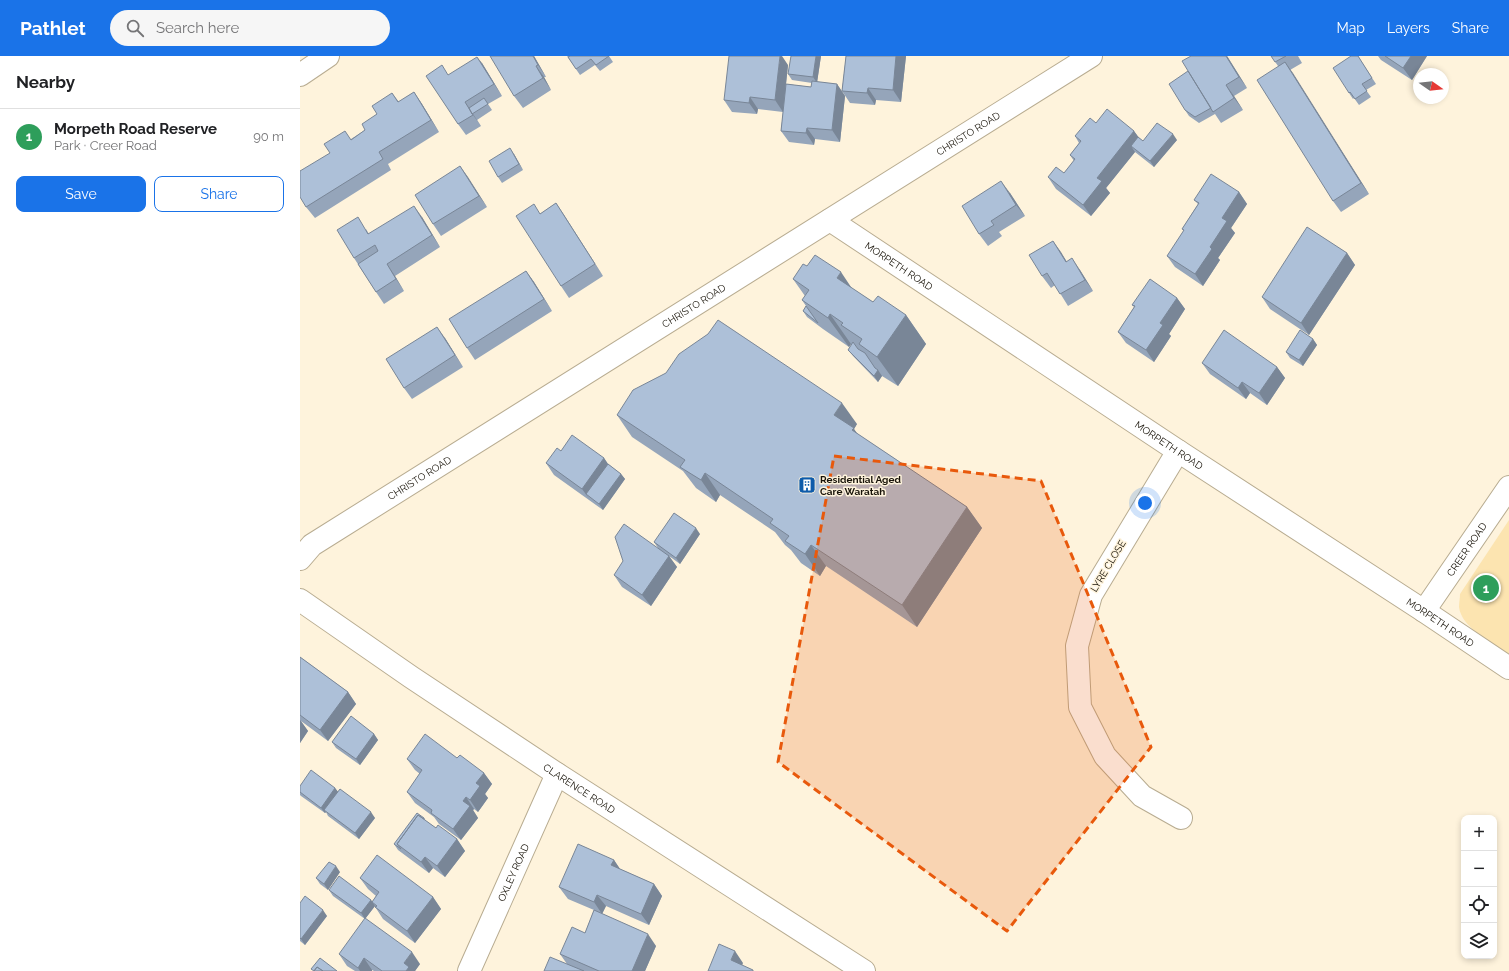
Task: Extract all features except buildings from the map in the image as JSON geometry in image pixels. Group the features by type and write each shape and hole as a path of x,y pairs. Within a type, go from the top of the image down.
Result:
{"street":[{"path":"300,75 328,56"},
{"name":"CHRISTO ROAD","path":"300,559 312,545 1091,56"},
{"name":"MORPETH ROAD","path":"830,220 1178,451 1424,610 1509,668"},
{"name":"LYRE CLOSE","path":"1178,451 1091,595 1077,646 1080,707 1105,756 1142,796 1181,818"},
{"name":"CREER ROAD","path":"1424,610 1509,487"},
{"name":"CLARENCE ROAD","path":"300,600 411,677 557,774 864,971"},
{"name":"OXLEY ROAD","path":"469,971 557,774"}],"highlighted area":[{"path":"834,456 1041,481 1151,747 1007,931 778,762"}],"shaded area":[{"path":"1509,520 1509,654 1471,628 1461,614 1459,607 1460,594"}],"place":[{"name":"Residential Aged Care Waratah","path":"807,485"},
{"name":"Morpeth Road Reserve","path":"1486,588"}]}
